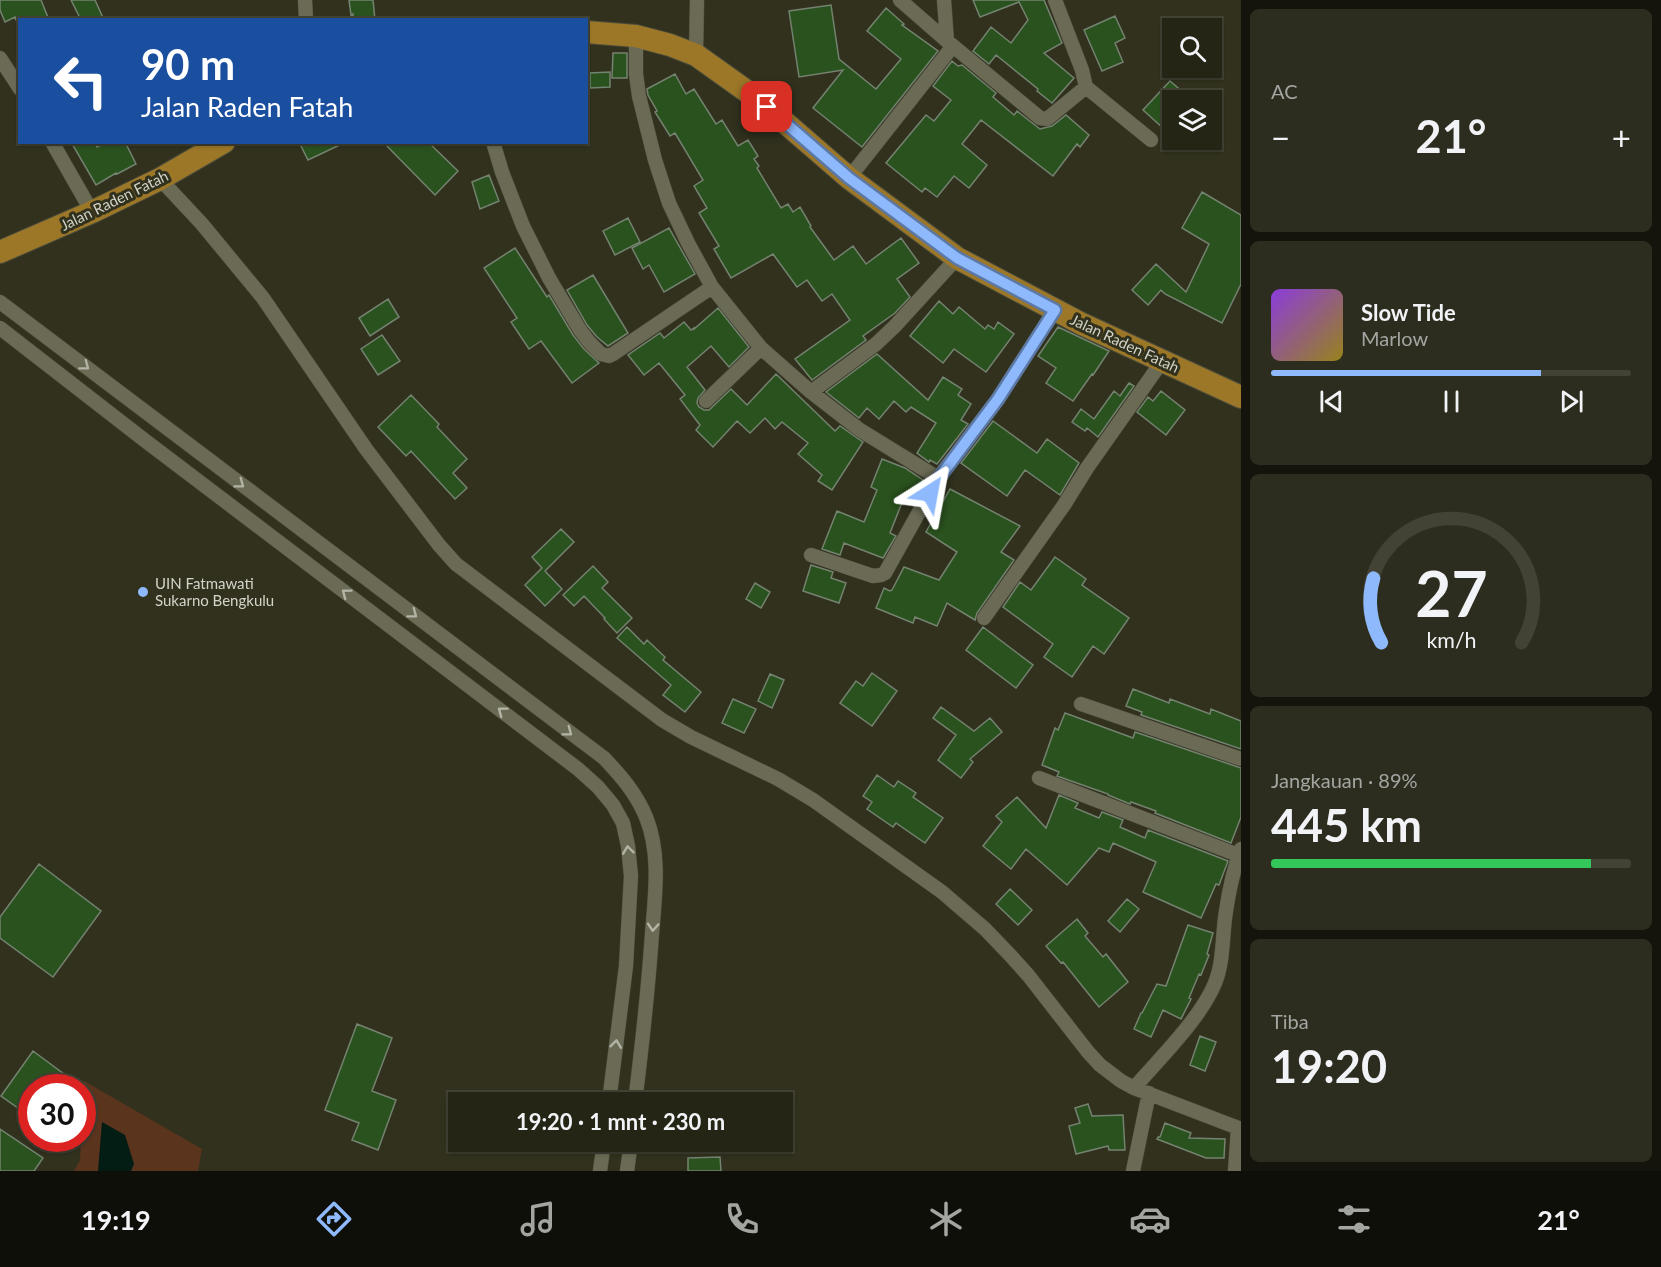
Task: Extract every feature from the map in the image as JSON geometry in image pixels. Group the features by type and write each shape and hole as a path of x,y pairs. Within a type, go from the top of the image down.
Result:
{"highway":[{"name":"Jalan Raden Fatah","path":"588,32 636,36 696,55 759,100 849,178 957,258 1082,324 1241,397"},
{"name":"Jalan Raden Fatah","path":"0,252 160,179 221,144"}],"street":[{"path":"305,0 306,18"},
{"path":"696,55 698,0"},
{"path":"900,0 1040,118 1047,119 1086,87"},
{"path":"849,178 950,43 945,0"},
{"path":"1055,0 1082,70 1086,87 1151,140"},
{"path":"636,36 636,74 639,96 655,160 669,203 712,287 761,348 811,392 860,430 939,478"},
{"path":"0,58 18,86"},
{"path":"53,144 92,212"},
{"path":"494,144 523,226 549,278 580,330 601,354 609,356 613,354 712,287"},
{"path":"160,179 202,224 263,298 366,449 456,564 662,720 691,737 778,779 813,800 942,892 986,929 1010,955 1100,1065 1134,1088 1240,1129 1235,1171"},
{"path":"811,392 876,344 957,258"},
{"path":"0,302 603,758 628,783 646,818 653,838 656,874 648,991 636,1092"},
{"path":"811,555 873,576 885,573 939,478 998,399 1055,310"},
{"path":"0,328 578,769 613,805 623,823 631,876 626,966 610,1092"},
{"path":"24,347 38,331"},
{"path":"706,401 761,348"},
{"path":"984,618 1162,360"},
{"path":"1081,704 1241,759"},
{"path":"1039,778 1240,852 1226,909 1219,970 1214,984 1208,997 1187,1026 1134,1088"},
{"path":"1133,1171 1149,1093"},
{"path":"600,1171 603,1152"},
{"path":"627,1171 630,1152"}],"shaded area":[{"path":"96,1088 202,1149 198,1171 74,1171 80,1160 80,1152 96,1152"},
{"path":"102,1122 125,1135 134,1164 131,1171 98,1171"}],"building":[{"path":"0,0 41,0 48,18 18,18 16,20 15,17 5,22 0,10"},
{"path":"71,0 95,0 103,18 80,18"},
{"path":"349,0 373,0 375,18 353,18 353,14 351,15"},
{"path":"973,0 1044,0 1062,43 1044,53 1074,78 1052,103 996,55 989,64 973,51 991,27 1011,43 1028,20 1019,2 980,17"},
{"path":"831,5 839,59 876,89 901,59 867,31 886,8 904,24 902,25 938,51 862,147 813,108 843,70 799,77 789,11"},
{"path":"1115,16 1125,38 1115,43 1123,62 1102,71 1084,30"},
{"path":"613,53 627,53 627,78 612,78"},
{"path":"952,61 958,66 962,65 996,93 993,97 1014,115 1017,111 1040,129 1052,126 1066,115 1089,135 1080,147 1077,144 1053,176 981,120 962,144 987,165 969,188 954,176 937,197 925,188 922,192 886,163 926,115 934,121 951,100 933,86"},
{"path":"610,72 610,87 590,88 590,73"},
{"path":"675,74 686,94 694,89 716,124 722,120 738,146 748,140 758,156 754,159 759,166 757,168 781,208 788,204 793,212 800,207 810,227 834,260 853,246 866,264 901,238 919,263 897,279 910,297 895,313 863,336 866,340 812,380 795,359 850,320 832,294 822,301 807,280 797,287 773,254 731,278 714,249 719,246 699,213 707,208 694,186 703,180 675,133 670,136 655,112 657,111 648,95 647,89"},
{"path":"1170,81 1180,90 1162,90 1162,127 1143,110"},
{"path":"72,144 95,144 97,147 102,144 126,144 136,164 96,185"},
{"path":"300,144 342,144 308,160"},
{"path":"385,144 430,144 458,171 435,195"},
{"path":"489,175 499,201 480,209 472,182"},
{"path":"1202,192 1241,215 1241,284 1222,323 1161,290 1148,305 1132,290 1156,264 1186,292 1209,244 1182,228"},
{"path":"628,218 640,242 615,255 603,231"},
{"path":"669,228 695,274 664,292 649,265 643,269 632,248"},
{"path":"515,248 547,297 549,295 573,335 599,363 572,383 541,341 529,349 511,322 517,318 484,268"},
{"path":"593,275 628,333 608,346 587,325 567,290"},
{"path":"388,299 399,317 370,336 359,318"},
{"path":"939,301 953,314 959,307 985,329 988,325 994,329 998,322 1014,334 986,372 954,349 943,363 910,336"},
{"path":"718,308 749,347 729,367 711,346 687,367 705,390 698,398 699,407 709,410 731,389 747,405 776,374 835,431 840,426 863,442 832,490 818,481 822,475 798,454 808,443 782,422 775,429 765,418 750,433 737,421 713,447 696,430 700,425 680,399 685,395 659,363 644,375 628,355 660,333 664,338 684,322 691,330 694,329"},
{"path":"1058,327 1109,351 1073,401 1046,383 1056,368 1038,356"},
{"path":"382,335 400,361 378,375 361,349"},
{"path":"877,354 928,400 943,377 962,389 958,395 971,404 961,420 968,424 937,464 930,460 929,462 917,453 936,423 911,407 906,412 894,401 879,419 867,408 859,418 826,392"},
{"path":"1129,383 1134,386 1098,437 1087,428 1085,431 1072,422 1081,409 1094,419 1114,391 1120,396"},
{"path":"1161,391 1185,410 1166,435 1137,412 1148,397 1153,401"},
{"path":"411,395 439,424 437,427 467,459 453,473 467,488 455,499 411,451 406,456 378,427"},
{"path":"993,421 1037,453 1047,439 1079,463 1060,495 1025,470 1007,496 961,463"},
{"path":"882,459 905,468 923,480 913,504 903,500 890,533 896,536 883,558 844,543 840,555 822,549 837,511 864,522 877,490 871,487"},
{"path":"950,489 1020,526 1001,552 1014,560 977,613 975,620 947,603 937,626 915,617 913,623 876,608 884,588 892,590 904,567 939,580 957,552 926,532"},
{"path":"561,529 574,542 545,571 562,589 545,606 525,585 542,568 532,557"},
{"path":"1055,557 1086,579 1082,585 1129,618 1104,654 1093,646 1072,677 1044,657 1053,644 1003,607 1020,582 1031,590"},
{"path":"811,565 833,572 831,578 846,583 839,603 803,591"},
{"path":"593,566 608,582 602,588 632,618 617,633 584,596 574,606 563,595"},
{"path":"755,583 770,592 761,608 746,599"},
{"path":"627,627 644,644 647,640 665,657 663,660 701,692 685,712 663,695 671,685 617,638"},
{"path":"983,627 1033,665 1016,688 966,650"},
{"path":"872,673 897,691 872,726 840,703 856,681 863,686"},
{"path":"770,674 784,680 772,708 758,701"},
{"path":"1133,689 1169,703 1170,699 1210,714 1211,709 1241,721 1241,749 1141,715 1142,712 1126,706"},
{"path":"733,699 756,709 744,733 722,723"},
{"path":"941,707 974,731 990,718 1002,732 970,759 973,762 961,778 938,760 956,735 933,718"},
{"path":"1065,713 1133,738 1135,732 1241,768 1241,817 1231,843 1155,813 1156,811 1131,802 1130,804 1057,776 1059,772 1042,765 1055,728 1058,730"},
{"path":"877,775 894,787 898,781 916,793 913,797 943,818 925,843 896,823 893,827 867,809 872,802 863,796"},
{"path":"1059,795 1078,803 1075,808 1099,818 1102,812 1123,820 1120,827 1145,838 1148,830 1228,861 1219,885 1216,884 1201,918 1143,892 1156,862 1113,843 1109,852 1099,848 1067,885 1026,849 1011,869 983,846 1002,822 996,816 1017,797 1046,828"},
{"path":"39,864 101,911 53,977 0,938 0,917"},
{"path":"1010,889 1032,910 1018,925 996,904"},
{"path":"1127,899 1139,909 1120,932 1108,921"},
{"path":"1077,919 1088,933 1085,936 1103,957 1106,954 1128,982 1099,1007 1063,962 1061,963 1046,946"},
{"path":"1188,925 1213,933 1207,954 1209,955 1181,1019 1163,1010 1151,1037 1134,1029 1157,984 1166,986"},
{"path":"357,1024 392,1038 372,1091 396,1100 378,1150 352,1140 359,1123 325,1110"},
{"path":"1200,1036 1216,1042 1205,1071 1190,1065"},
{"path":"33,1051 64,1074 18,1074 18,1108 1,1096"},
{"path":"1088,1104 1092,1116 1123,1115 1125,1150 1109,1150 1108,1146 1076,1154 1069,1126 1080,1123 1075,1108"},
{"path":"1165,1123 1191,1133 1189,1138 1225,1139 1224,1158 1206,1158 1157,1139"},
{"path":"0,1129 18,1141 18,1152 34,1152 43,1158 34,1171 0,1171"},
{"path":"720,1157 721,1171 688,1171 688,1158"}],"place":[{"name":"UIN Fatmawati Sukarno Bengkulu","path":"143,592"}],"route":[{"path":"767,107 849,178 957,258 1055,310 998,399 930,493"}]}
